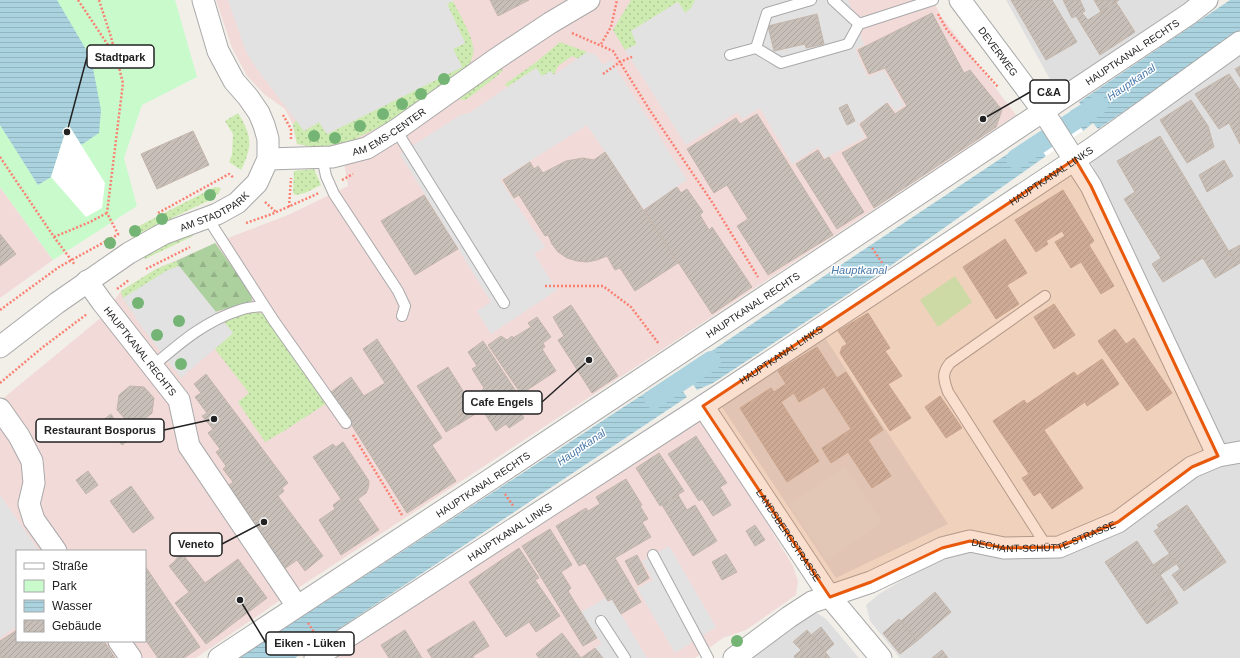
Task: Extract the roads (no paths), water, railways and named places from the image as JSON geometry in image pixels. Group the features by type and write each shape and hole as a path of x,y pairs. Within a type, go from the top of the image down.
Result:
{"street":[{"name":"AM STADTPARK","path":"0,347 87,281 136,249 163,234 212,226 257,183 268,160 268,139 264,125 259,113 234,80 218,50 203,0"},
{"name":"AM EMS-CENTER","path":"268,160 332,157 367,148 396,130 493,61 550,23 589,0"},
{"name":"DEVERWEG","path":"960,0 1047,117 1070,151"},
{"name":"HAUPTKANAL RECHTS","path":"219,658 302,614 411,532 670,359 769,294 1047,117 1207,0"},
{"name":"HAUPTKANAL LINKS","path":"318,650 703,406 1070,151 1240,42"},
{"path":"1070,151 1091,186 1218,456"},
{"name":"HAUPTKANAL RECHTS","path":"87,281 179,400 189,446 302,614"},
{"name":"LANDSBERGSTRASSE","path":"703,406 830,597 881,658"},
{"path":"0,409 19,436 32,461 34,483 29,504 34,520 55,550"},
{"name":"DECHANT-SCHÜTTE-STRASSE","path":"734,658 789,617 812,602 871,582 942,548 970,541 1004,548 1059,547 1118,522 1192,467 1218,456 1240,452"},
{"path":"120,642 131,658"}],"lane":[{"path":"756,48 767,12 811,0"},
{"path":"833,0 859,24"},
{"path":"730,55 756,48 781,63 848,44 859,24 931,0"},
{"path":"396,130 504,303"},
{"path":"322,157 330,186 398,291 405,306 402,316"},
{"path":"212,226 264,306 346,423"},
{"path":"1045,296 950,363 945,369 944,381 948,392 1047,547"},
{"path":"153,366 190,336 211,322 241,310 264,306"},
{"path":"653,555 708,658"},
{"path":"601,621 625,658"}],"water":[{"path":"0,0 57,0 91,58 101,110 99,133 81,145 68,124 51,177 38,185 0,125"},
{"path":"1230,0 1240,0 1240,32 1098,129 1093,123 1083,131 1070,111 1081,105 1079,102"},
{"path":"1033,137 1046,156 883,271 713,383 697,390 683,370"},
{"path":"671,376 687,397 295,658 239,658"}],"waterway":[{"name":"Hauptkanal","path":"1016,159 1098,105"},
{"name":"Hauptkanal","path":"654,399 711,361"}],"place":[{"name":"C&A","path":"983,119"},
{"name":"Stadtpark","path":"67,132"},
{"name":"Cafe Engels","path":"589,360"},
{"name":"Restaurant Bosporus","path":"214,419"},
{"name":"Veneto","path":"264,522"},
{"name":"Eiken - Lüken","path":"240,600"}]}
